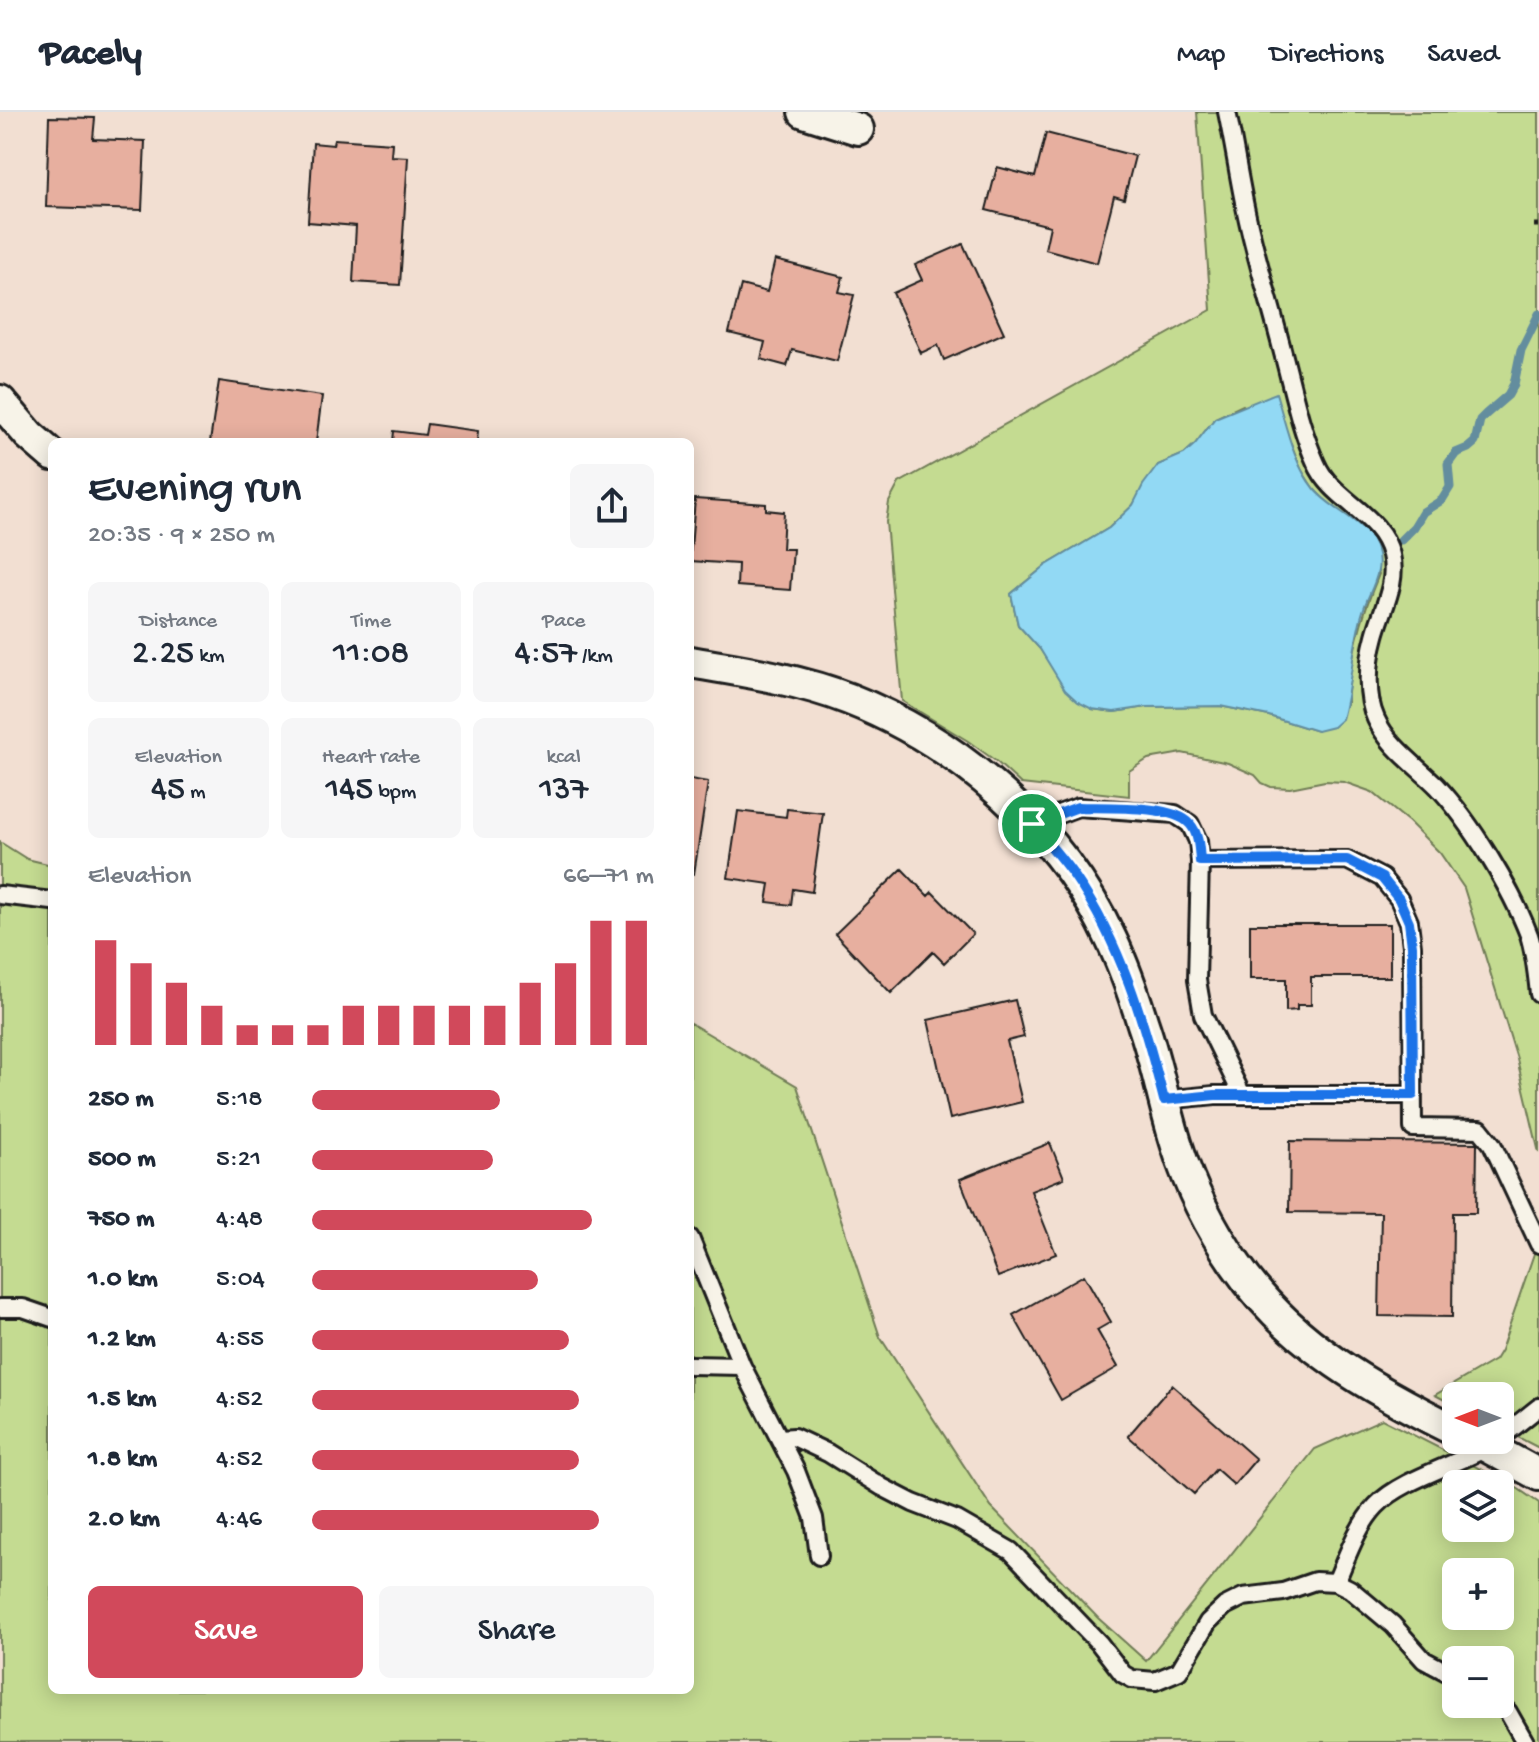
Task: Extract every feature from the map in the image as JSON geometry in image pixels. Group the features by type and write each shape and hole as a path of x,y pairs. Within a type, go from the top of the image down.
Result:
{"street":[{"path":"804,112 858,129"},
{"path":"0,401 48,452"},
{"path":"694,663 803,683 876,711 950,754 994,788 1032,824 1075,877 1110,937 1145,1030 1177,1148 1195,1193 1237,1267 1266,1302 1311,1345 1364,1383 1442,1424"},
{"path":"1509,1454 1539,1475"}],"lane":[{"path":"1227,112 1248,222 1305,437 1323,477 1383,534 1393,563 1391,587 1374,637 1370,669 1370,692 1376,719 1389,739 1461,815 1494,868 1530,938 1539,994"},
{"path":"1032,824 1078,807 1175,814 1190,824 1198,841 1200,861 1197,980 1203,1015 1242,1095"},
{"path":"1200,861 1347,860 1382,878 1399,899 1409,922 1412,946 1413,1128 1480,1129 1492,1144 1539,1244"},
{"path":"0,895 48,901"},
{"path":"1164,1100 1242,1095 1413,1095"},
{"path":"694,1248 742,1366 780,1438 814,1518 819,1556"},
{"path":"0,1308 23,1308 48,1317"},
{"path":"694,1365 742,1366"},
{"path":"1514,1425 1536,1410 1539,1391"},
{"path":"780,1438 794,1437 828,1453 882,1487 957,1520 1011,1551 1099,1643 1123,1674 1132,1679 1155,1681 1179,1671 1208,1622 1225,1606 1243,1597 1283,1592 1315,1581 1336,1582 1350,1589 1393,1625 1424,1660 1442,1670"},
{"path":"1336,1582 1376,1505 1405,1485 1465,1454"},
{"path":"1511,1718 1525,1742"}],"green space":[{"path":"1197,112 1539,112 1539,1153 1517,1059 1464,888 1440,853 1372,792 1344,782 1325,781 1290,788 1271,787 1255,775 1228,763 1182,753 1148,759 1129,771 1129,796 1021,784 968,741 902,701 886,522 889,502 899,483 1211,310","holes":["1243,405 1291,443 1301,469 1313,488 1363,529 1379,574 1357,638 1347,704 1317,731 1269,716 1220,706 1147,707 1114,712 1092,709 1018,625 1011,594 1045,566 1109,528 1133,505 1158,465 1184,454 1215,418"]},
{"path":"0,842 27,859 48,864 48,1694 694,1694 694,1025 797,1086 880,1337 991,1507 1098,1618 1146,1661 1315,1449 1382,1419 1442,1449 1442,1454 1451,1454 1482,1470 1442,1470 1442,1542 1514,1542 1514,1486 1539,1503 1539,1742 0,1742"},
{"path":"1539,1239 1539,1448 1514,1435 1514,1382 1457,1382 1495,1360"}],"water":[{"path":"1276,393 1291,443 1307,479 1321,496 1364,530 1376,547 1378,556 1376,580 1359,624 1342,719 1333,727 1317,731 1269,716 1220,706 1147,707 1114,712 1092,709 1078,702 1065,690 1040,649 1018,625 1011,594 1045,566 1109,528 1133,505 1158,465 1184,454 1215,418"}],"building":[{"path":"49,117 95,118 93,139 145,141 142,210 46,207"},
{"path":"1046,133 1135,156 1124,199 1114,196 1097,263 1045,249 1050,226 986,210 997,167 1035,177"},
{"path":"334,139 392,143 391,156 408,157 400,285 353,282 356,226 308,222 313,143 333,145"},
{"path":"963,244 1004,333 944,360 938,345 921,353 893,293 922,280 915,265"},
{"path":"775,260 843,277 839,292 854,295 837,361 792,350 787,366 761,359 765,342 729,333 741,285 767,292"},
{"path":"219,381 322,396 317,438 211,438"},
{"path":"427,424 478,431 477,438 393,438 394,431 425,435"},
{"path":"695,499 766,504 766,510 784,512 782,549 793,549 790,590 737,586 738,564 694,561"},
{"path":"694,780 708,782 694,874"},
{"path":"787,809 823,813 812,892 793,889 791,905 767,902 770,884 728,878 738,811 786,817"},
{"path":"902,869 928,896 932,892 973,934 944,963 933,952 891,993 835,934"},
{"path":"1250,924 1390,924 1390,977 1311,977 1311,1005 1297,1005 1297,1010 1286,1011 1286,979 1250,979"},
{"path":"1015,1000 1024,1037 1007,1041 1022,1102 950,1119 928,1020"},
{"path":"1290,1141 1477,1143 1476,1213 1453,1213 1452,1317 1379,1316 1381,1213 1289,1212"},
{"path":"1050,1143 1064,1178 1031,1191 1056,1254 998,1277 960,1179"},
{"path":"1084,1275 1111,1322 1097,1330 1118,1367 1061,1400 1013,1315"},
{"path":"1172,1385 1256,1459 1234,1485 1216,1469 1194,1494 1128,1436"}],"waterway":[{"path":"1401,540 1423,512 1442,500 1450,487 1448,464 1456,453 1475,442 1480,420 1508,395 1514,384 1521,350 1539,314"}],"route":[{"path":"1078,807 1175,814 1190,824 1198,841 1200,861 1347,860 1382,878 1399,899 1409,922 1412,946 1413,1095 1215,1095 1164,1100 1150,1042 1110,937 1075,877 1032,824 1078,807"}]}
